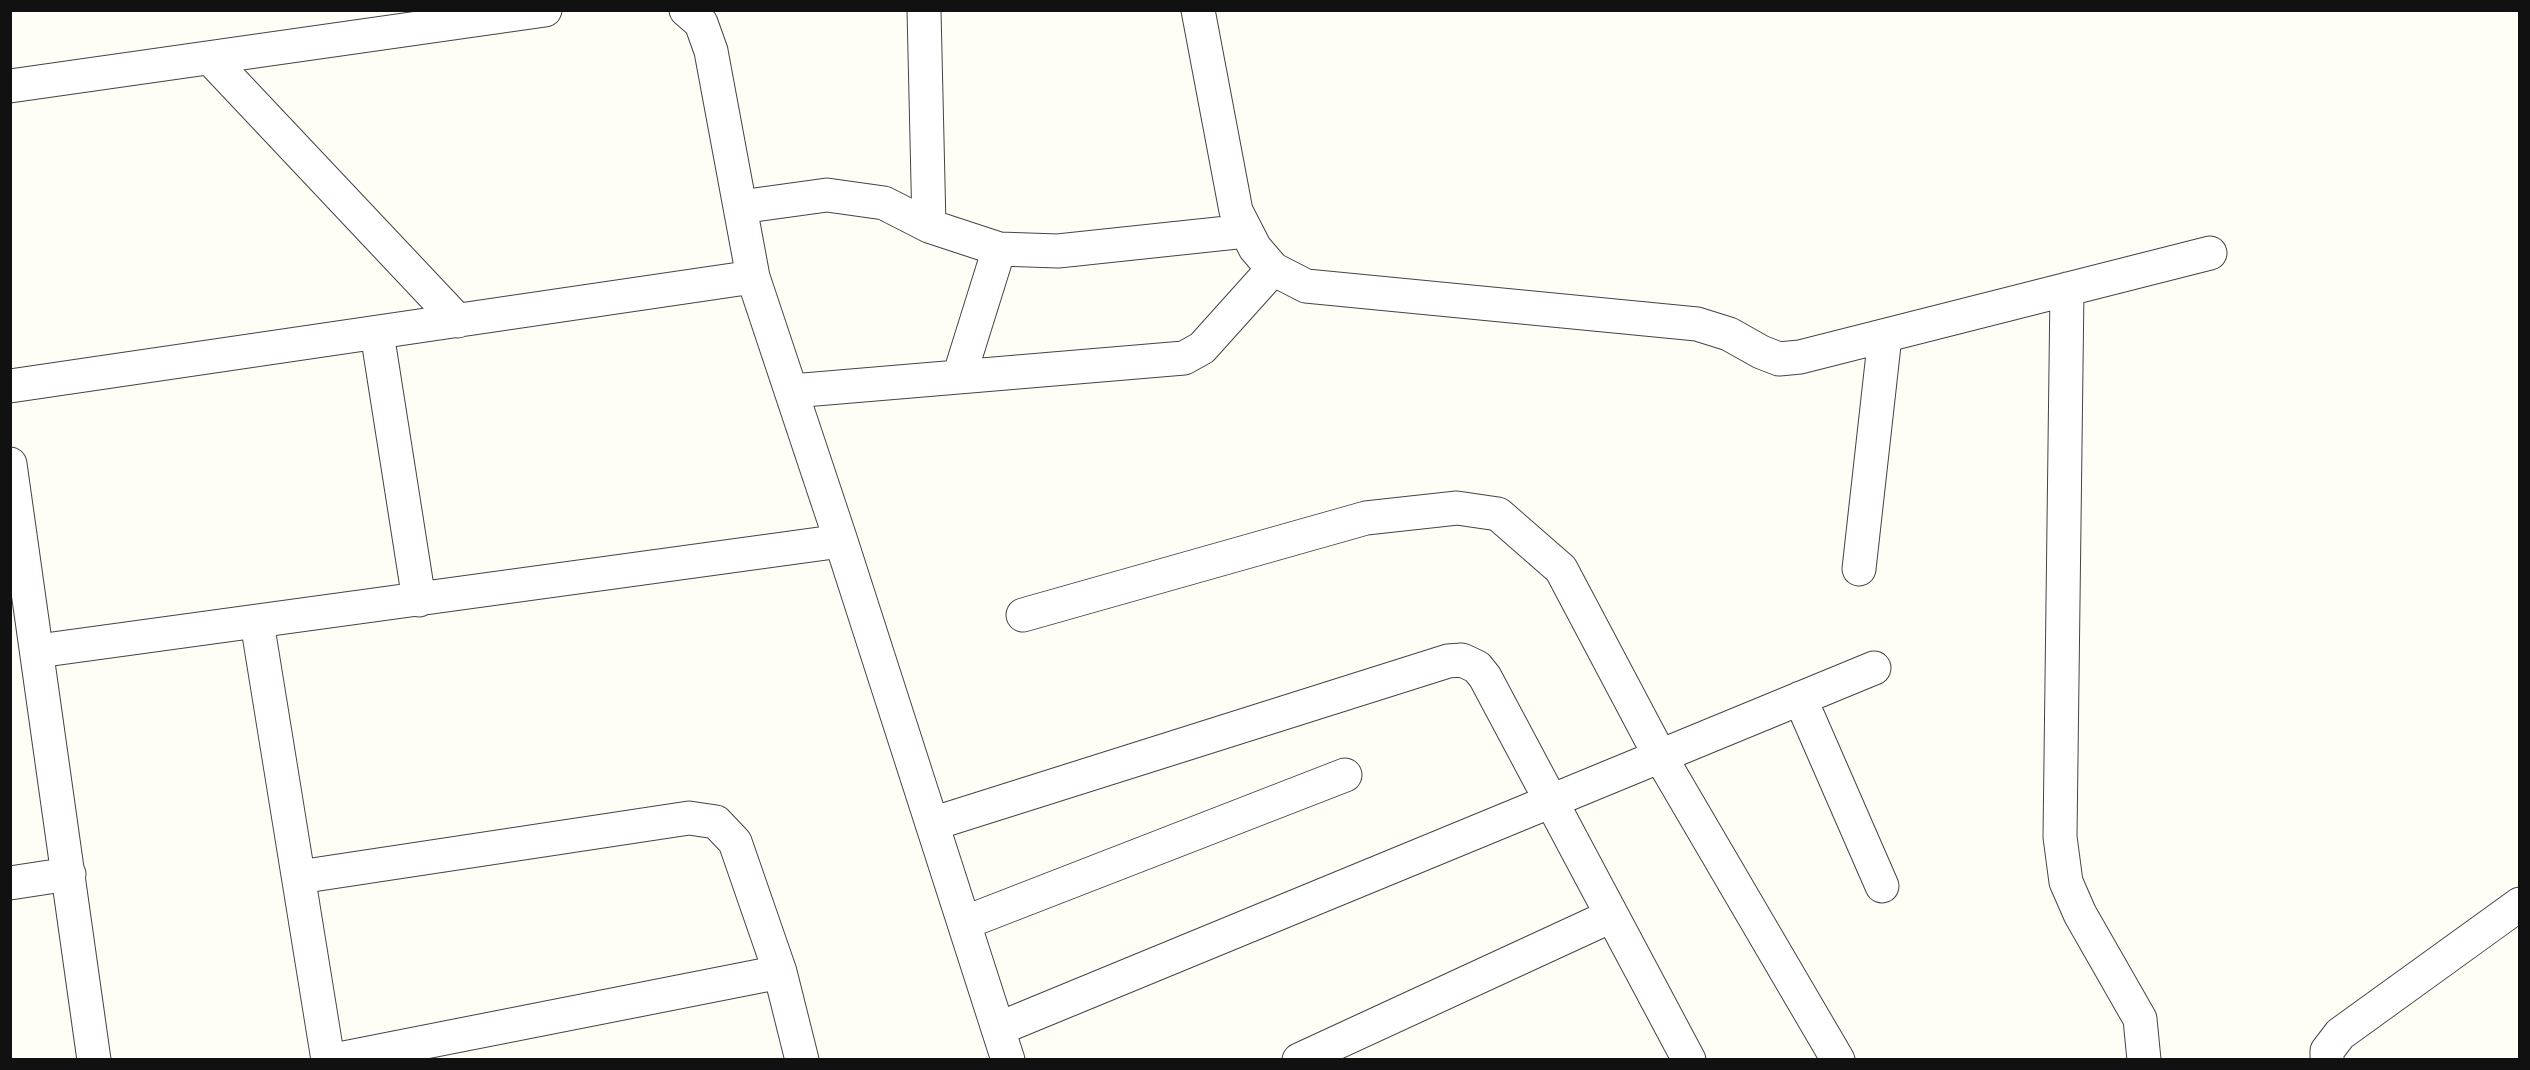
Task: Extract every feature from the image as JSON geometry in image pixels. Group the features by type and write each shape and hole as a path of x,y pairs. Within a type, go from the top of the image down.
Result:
{"street":[{"path":"10,87 545,10"},
{"path":"686,10 700,23 711,51 753,277 842,541 1008,1059"},
{"path":"924,10 929,226"},
{"path":"1198,10 1236,211 1255,248 1273,269 1306,286 1697,324 1729,334 1779,359 1800,357 2210,253"},
{"path":"210,58 458,321"},
{"path":"740,207 827,195 884,203 929,226 999,249 1058,251 1246,231"},
{"path":"959,377 999,249"},
{"path":"792,391 1184,358 1202,348 1273,269"},
{"path":"10,386 753,277"},
{"path":"2067,289 2060,837 2066,882 2080,914 2140,1019 2144,1059"},
{"path":"377,333 419,600"},
{"path":"1859,569 1885,336"},
{"path":"10,464 94,1059"},
{"path":"1023,615 1366,518 1457,508 1498,514 1561,569 1660,756 1838,1059"},
{"path":"38,651 842,541"},
{"path":"257,622 328,1059"},
{"path":"932,825 1448,661 1462,660 1477,667 1485,677 1689,1059"},
{"path":"998,1029 1874,668"},
{"path":"1800,698 1882,886"},
{"path":"964,923 1345,775"},
{"path":"299,877 689,818 716,822 735,842 780,972 802,1059"},
{"path":"10,883 69,874"},
{"path":"2327,1059 2327,1051 2340,1034 2520,904"},
{"path":"1299,1059 1611,916"},
{"path":"333,1059 780,972"}]}
